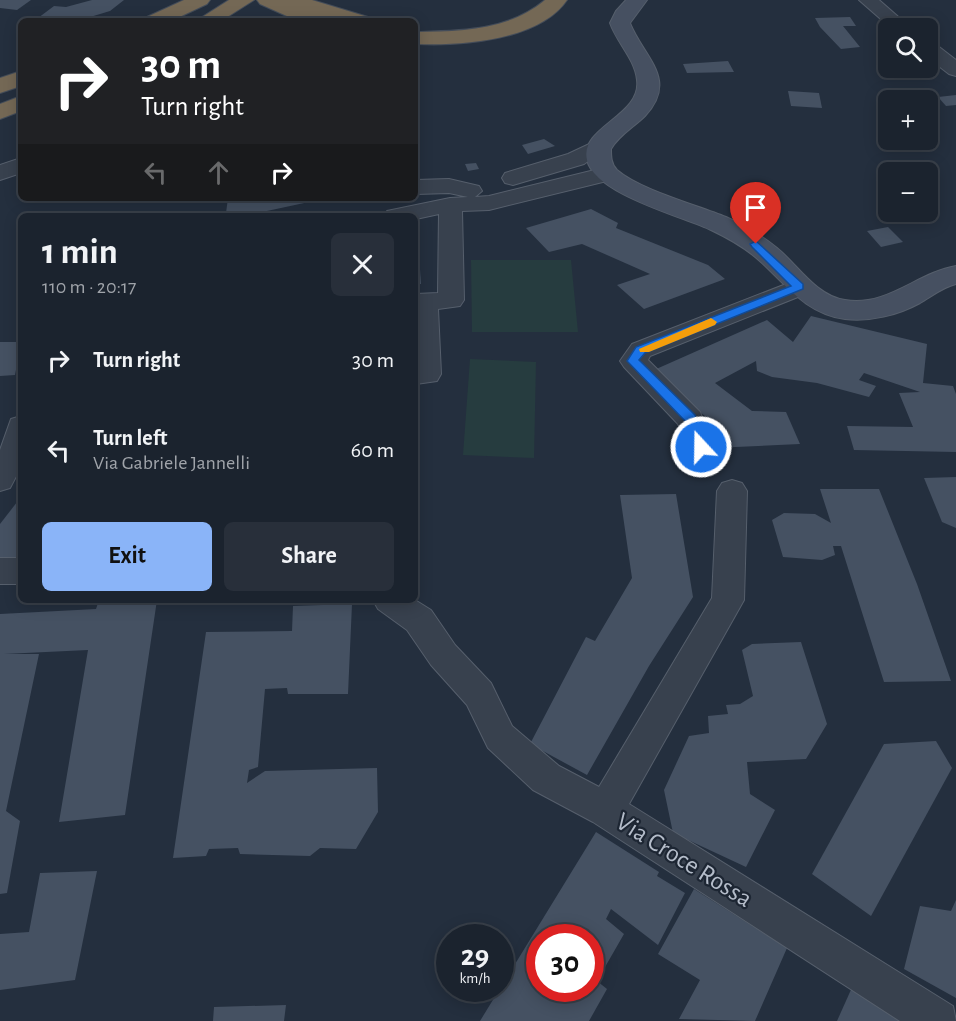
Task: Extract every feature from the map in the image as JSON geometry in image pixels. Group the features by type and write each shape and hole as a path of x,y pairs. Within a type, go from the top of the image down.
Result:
{"highway":[{"path":"136,18 161,0"},
{"path":"161,18 200,0"},
{"path":"213,18 255,0 294,4 349,18"},
{"path":"418,30 473,26 505,16 534,0"},
{"path":"418,38 465,36 509,27 544,12 557,0"},
{"path":"294,4 310,18"},
{"path":"0,86 18,79"},
{"path":"0,112 18,105"}],"main road":[{"path":"637,0 623,15 620,23 630,46 644,64 649,76 649,88 645,101 637,111 608,135 600,145 596,154 598,164 607,174 621,183 747,239 770,256 799,287 814,298 836,308 862,310 886,307 904,300 935,280 956,275"}],"street":[{"path":"868,0 890,18"},
{"path":"938,55 956,70"},
{"path":"450,205 471,191 576,159 600,145"},
{"path":"0,173 18,166"},
{"path":"410,213 450,205 489,203 607,174"},
{"path":"418,187 448,186 471,191"},
{"path":"418,304 451,300 450,205"},
{"path":"701,447 690,419 633,361 641,350 799,287"},
{"path":"418,304 425,306 428,374 418,375"},
{"path":"0,480 18,438"},
{"name":"Via Croce Rossa","path":"732,491 728,600 606,810 938,1021"},
{"path":"0,572 18,572"},
{"path":"394,603 419,620 442,655 479,694 500,737 546,778 606,810"}],"green space":[{"path":"471,260 571,260 578,332 472,332"},
{"path":"470,359 536,362 534,458 463,455"}],"building":[{"path":"0,0 31,0 17,10 0,8"},
{"path":"92,0 124,0 110,11 87,18 38,18 54,6 66,7"},
{"path":"850,17 856,26 843,26 860,47 841,49 820,27 815,18"},
{"path":"728,61 734,72 687,73 683,64"},
{"path":"788,91 819,93 822,108 791,106"},
{"path":"956,95 956,105 946,106 938,97"},
{"path":"544,139 555,146 528,154 522,145"},
{"path":"476,163 479,169 468,171 465,164"},
{"path":"228,201 314,201 258,213 226,213"},
{"path":"591,209 618,223 616,228 708,265 725,279 644,309 617,285 650,274 582,244 549,252 526,228"},
{"path":"888,227 903,242 881,247 867,231"},
{"path":"418,239 421,284 418,284"},
{"path":"811,316 927,344 923,383 953,386 956,394 956,452 854,450 847,426 913,427 899,393 920,392 864,373 859,380 876,386 869,397 817,383 772,377 757,371 756,361 715,383 752,411 786,412 800,444 713,448 708,419 654,370 767,320 793,342"},
{"path":"0,342 18,342 15,375 0,376"},
{"path":"956,477 956,528 942,522 924,478"},
{"path":"820,489 879,489 917,584 951,681 884,682 841,546 833,546 835,555 822,560 783,557 772,520 784,513 815,514 831,523"},
{"path":"676,494 693,597 649,666 587,775 530,744 586,637 595,641 632,578 620,495"},
{"path":"18,501 18,566 0,564 0,524"},
{"path":"98,603 157,603 125,815 59,822 88,650 4,654 39,654 6,811 20,821 7,893 0,894 0,614 96,609"},
{"path":"352,604 348,694 288,694 287,688 265,689 258,767 249,770 247,783 265,771 377,768 378,812 356,849 320,848 310,856 240,854 238,848 209,849 206,856 173,858 206,632 292,631 293,606"},
{"path":"801,642 827,724 806,759 747,762 750,794 775,810 746,867 673,833 664,790 689,736 709,733 708,716 728,714 726,705 740,704 753,696 742,650 752,644"},
{"path":"936,741 952,768 871,916 812,874 884,744"},
{"path":"596,832 659,872 657,876 685,893 658,945 611,909 606,919 624,934 604,969 604,924 540,924"},
{"path":"97,871 75,980 0,990 0,934 29,932 40,873"},
{"path":"694,889 787,948 755,1021 679,1019 700,980 658,954"},
{"path":"956,900 956,998 904,969 920,906 951,911"},
{"path":"526,946 526,1002 600,1002 589,1021 480,1021 492,1002 514,1002 514,966"},
{"path":"854,983 912,1021 837,1021"},
{"path":"286,1005 284,1021 213,1021 214,1007"}],"slow traffic":[{"path":"644,349 711,322"}],"route":[{"path":"701,447 690,419 633,361 641,350 799,287 756,244"}]}
